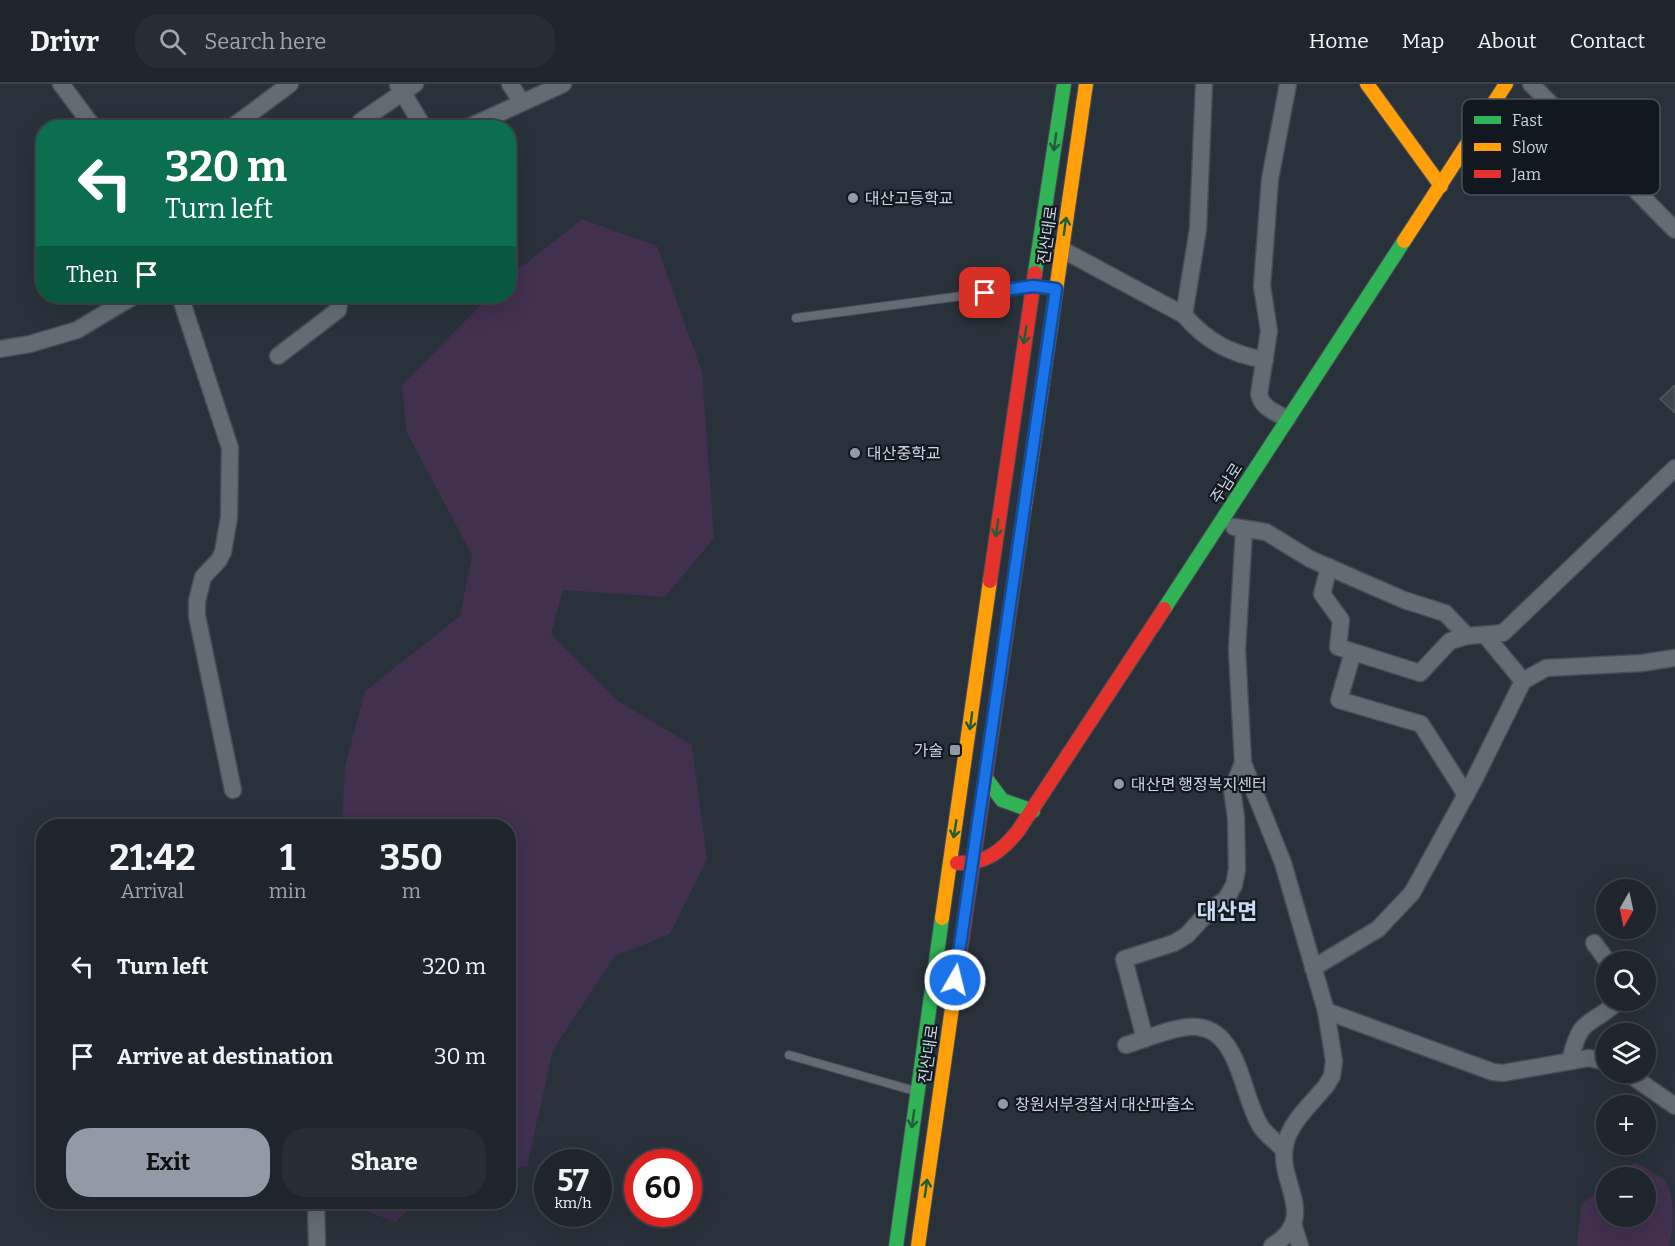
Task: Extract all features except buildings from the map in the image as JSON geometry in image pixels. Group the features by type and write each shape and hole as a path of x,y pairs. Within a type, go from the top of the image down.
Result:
{"main road":[{"name":"진산대로","path":"896,1246 1064,84"},
{"name":"진산대로","path":"918,1246 971,865 1086,84"},
{"path":"1367,84 1441,186"},
{"name":"주남로","path":"1496,99 1506,84"},
{"name":"주남로","path":"971,865 999,853 1034,811 1287,418 1462,153"},
{"path":"985,777 1002,800 1034,811"},
{"path":"950,862 971,865"}],"street":[{"path":"61,84 88,120"},
{"path":"242,120 290,84"},
{"path":"510,84 520,101"},
{"path":"482,120 520,101 563,84"},
{"path":"1184,315 1198,229 1204,84"},
{"path":"1287,418 1268,408 1261,401 1259,394 1269,331 1262,286 1270,179 1288,84"},
{"path":"1531,84 1546,99"},
{"path":"363,120 405,87 420,120"},
{"path":"1640,195 1675,230"},
{"path":"1062,249 1184,315 1194,327 1238,355 1265,360"},
{"path":"0,349 30,344 77,330 122,303"},
{"path":"182,303 230,448 229,517 223,552 219,560 203,577 197,608 233,790"},
{"path":"278,356 338,310 339,303"},
{"path":"1329,567 1322,594 1341,620 1338,648 1420,673 1450,641 1467,636 1503,633 1675,468"},
{"path":"1220,524 1266,532 1329,567 1404,600 1444,614 1467,636"},
{"path":"1244,529 1237,650 1244,763 1283,862 1326,1011 1334,1061 1332,1076 1293,1125 1284,1150 1284,1161 1296,1204 1293,1224 1299,1246"},
{"path":"1485,635 1523,681"},
{"path":"1353,652 1339,700 1421,724 1466,795"},
{"path":"1313,968 1390,920 1412,893 1466,795 1523,681 1546,668 1641,663 1675,658"},
{"path":"1145,1039 1124,959 1173,943 1187,935 1208,912 1226,899 1234,885 1237,868 1236,818 1232,790 1244,763"},
{"path":"1594,943 1600,951"},
{"path":"1326,1011 1493,1072 1503,1073 1589,1058 1596,1060"},
{"path":"1570,1061 1575,1037 1581,1027 1604,1011"},
{"path":"1126,1045 1187,1027 1210,1030 1222,1038 1230,1050 1261,1126 1284,1150"},
{"path":"1642,1083 1675,1106"},
{"path":"316,1209 317,1246"},
{"path":"1272,1246 1280,1241 1293,1224"}],"lane":[{"path":"796,318 1033,286 1056,289"},
{"path":"789,1055 917,1091 939,1095"}],"shaded area":[{"path":"582,219 657,246 702,372 714,538 665,597 563,590 551,634 618,701 692,745 707,859 670,934 615,956 553,1050 527,1167 516,1168 516,819 342,819 345,766 365,691 460,616 472,555 406,431 402,385 483,303 516,303 516,271"},
{"path":"1635,1162 1644,1167 1629,1167"},
{"path":"1656,1174 1666,1182 1671,1195 1673,1213 1669,1246 1577,1246 1581,1205 1596,1193 1596,1227 1656,1227"},
{"path":"360,1209 409,1209 396,1222"}],"traffic: fast":[{"path":"1035,273 1064,84"},
{"path":"1164,609 1404,241"},
{"path":"985,777 1002,800 1033,811"},
{"path":"896,1246 942,918"}],"traffic: slow":[{"path":"1024,511 1086,84"},
{"path":"1367,84 1441,186"},
{"path":"1496,99 1506,84"},
{"path":"1404,241 1462,152"},
{"path":"942,918 990,581"},
{"path":"918,1246 959,959"}],"traffic: jam":[{"path":"990,581 1035,273"},
{"path":"959,959 1024,511"},
{"path":"957,863 976,861 992,855 999,851 1018,831 1164,609"}],"place":[{"name":"대산고등학교","path":"853,198"},
{"name":"대산중학교","path":"855,453"},
{"name":"가술","path":"955,750"},
{"name":"대산면 행정복지센터","path":"1119,784"},
{"name":"창원서부경찰서 대산파출소","path":"1003,1104"}],"district":[{"name":"대산면","path":"1227,911"}],"route":[{"path":"955,980 1056,289 1033,286 985,293"}]}
